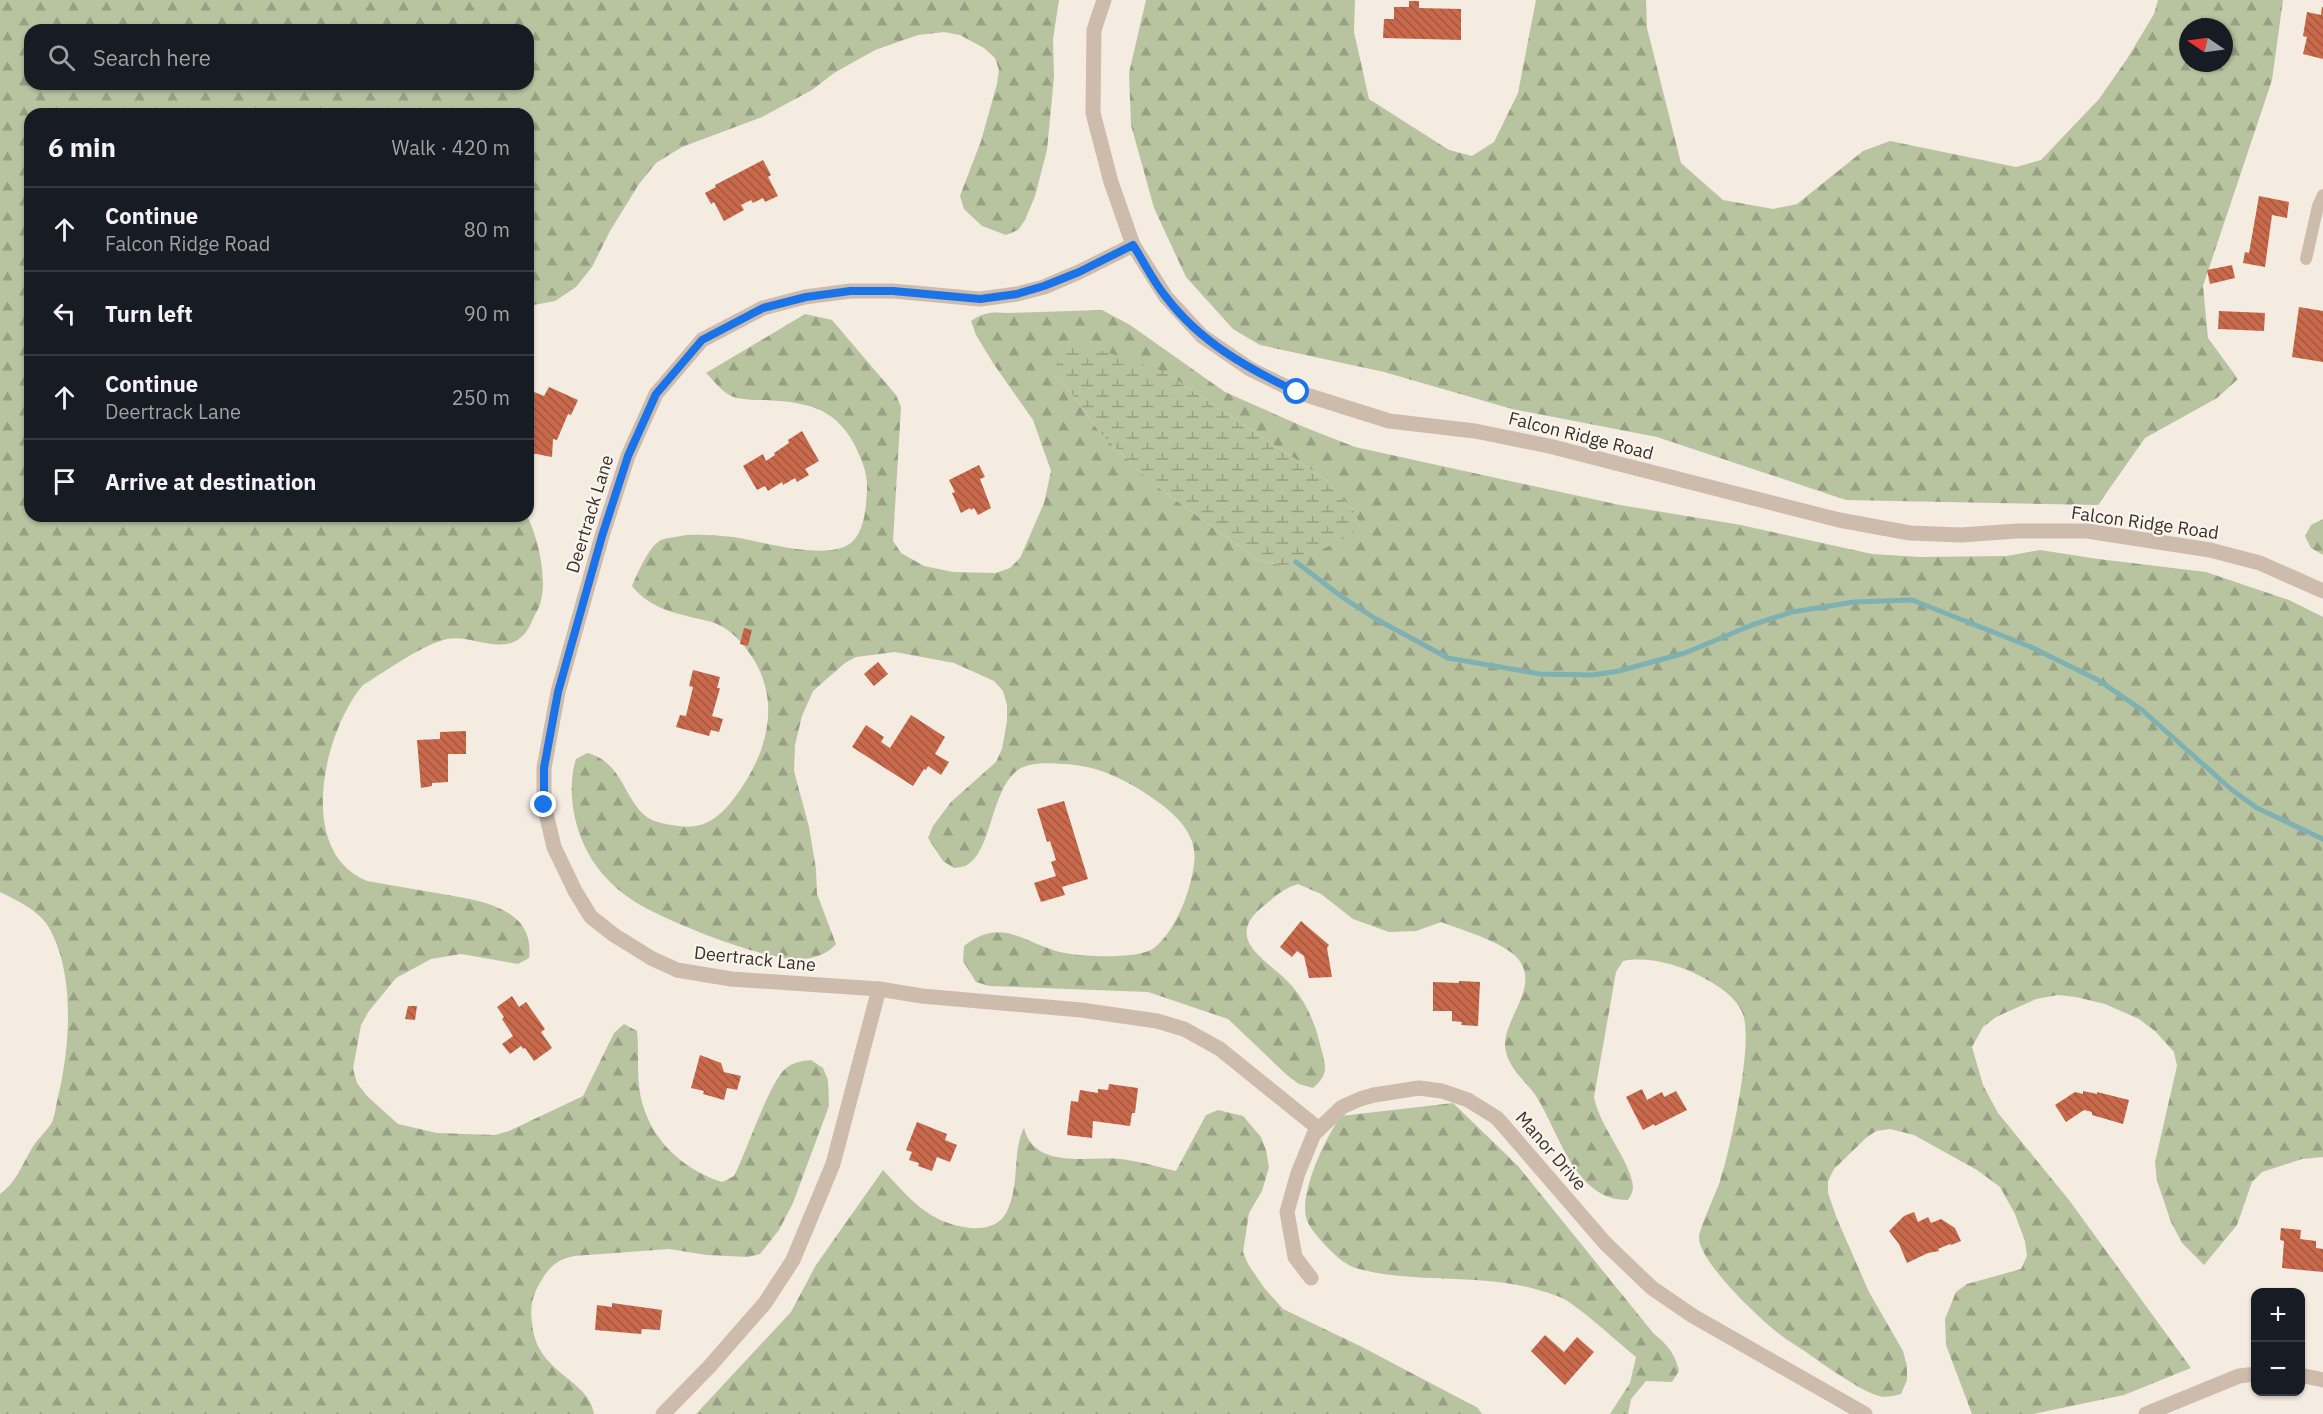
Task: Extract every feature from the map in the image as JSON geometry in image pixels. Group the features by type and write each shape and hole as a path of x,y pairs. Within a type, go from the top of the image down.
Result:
{"street":[{"name":"Falcon Ridge Road","path":"1104,0 1094,30 1093,113 1111,182 1133,245 1173,305 1202,336 1240,363 1297,392 1389,421 1475,431 1549,446 1839,520 1910,533 1961,535 2017,531 2087,531 2210,550 2260,563 2323,591"},
{"name":"Deertrack Lane","path":"1133,245 1079,272 1017,294 980,299 893,291 850,291 806,297 763,308 702,340 656,394 628,456 602,536 558,692 544,768 544,805 554,847 575,891 591,917 614,935 651,958 677,970 730,979 879,989 922,996 1081,1010 1156,1021 1175,1026 1220,1048 1319,1130"},
{"path":"663,1414 710,1367 765,1303 793,1260 833,1164 879,989"},
{"name":"Manor Drive","path":"1311,1278 1295,1257 1287,1212 1298,1173 1314,1134 1342,1107 1374,1095 1419,1088 1442,1091 1468,1100 1497,1118 1605,1242 1652,1288 1693,1316 1865,1414"},
{"path":"2146,1414 2239,1376 2251,1375"},
{"path":"2305,1376 2323,1380"}],"lane":[{"path":"2306,260 2318,207 2323,195"}],"green space":[{"path":"0,0 1059,0 1053,39 1054,77 1047,150 1035,196 1018,230 1006,235 982,226 964,209 960,196 981,141 997,84 999,70 995,58 984,48 960,35 944,32 918,35 875,50 834,73 812,90 762,117 682,147 656,163 639,184 610,231 592,267 576,287 555,301 534,305 534,108 24,108 24,522 530,522 535,535 542,569 543,591 539,608 524,635 515,642 503,644 455,638 437,642 416,652 363,685 349,705 337,731 328,760 323,789 324,818 331,845 345,866 367,881 468,899 499,908 513,916 523,926 529,940 529,958 518,964 461,954 431,959 396,978 369,1011 361,1025 353,1069 357,1083 367,1096 398,1124 437,1133 495,1135 509,1131 583,1096 614,1033 624,1024 637,1031 639,1086 642,1103 656,1133 678,1158 691,1168 722,1182 734,1176 765,1103 778,1077 785,1069 794,1063 811,1060 823,1068 828,1080 829,1106 793,1203 779,1230 760,1254 748,1257 707,1255 669,1249 574,1256 558,1262 543,1277 533,1297 532,1322 535,1339 542,1353 583,1392 594,1414 0,1414 0,1194 14,1180 33,1146 52,1121 62,1077 68,1010 67,988 57,945 44,920 20,902 0,892"},
{"path":"1146,0 1355,0 1354,32 1369,99 1449,150 1472,156 1494,142 1518,93 1536,0 1646,0 1647,28 1681,163 1723,200 1773,209 1797,204 1863,151 1890,141 2016,167 2041,160 2099,99 2154,14 2158,0 2283,0 2272,80 2203,286 2208,338 2238,379 2217,398 2145,438 2098,505 1846,500 1657,437 1512,409 1384,372 1260,345 1233,329 1186,277 1154,208 1131,125 1129,73"},
{"path":"1102,310 1130,325 1225,392 1355,447 1620,505 1741,525 1872,554 1920,557 2007,556 2040,550 2206,572 2289,600 2323,617 2323,1157 2302,1159 2262,1172 2252,1182 2237,1225 2204,1265 2182,1243 2171,1222 2157,1181 2155,1162 2177,1066 2174,1052 2155,1031 2139,1019 2105,1004 2058,995 2036,999 1996,1017 1983,1027 1972,1047 1983,1085 1998,1113 2069,1200 2191,1368 2124,1395 2033,1414 1972,1414 1946,1345 1945,1319 1956,1292 1967,1284 2021,1269 2027,1256 2025,1241 2015,1214 2000,1187 1977,1170 1914,1135 1890,1129 1876,1131 1866,1138 1834,1169 1828,1181 1828,1193 1869,1292 1903,1351 1907,1366 1907,1380 1901,1394 1882,1397 1864,1390 1777,1332 1728,1286 1707,1259 1699,1237 1720,1181 1735,1122 1745,1045 1742,1012 1735,1001 1719,987 1674,965 1643,960 1623,961 1616,972 1594,1097 1602,1120 1631,1177 1633,1189 1628,1200 1610,1197 1594,1189 1582,1177 1561,1145 1536,1096 1509,1061 1505,1046 1506,1036 1525,984 1525,973 1521,963 1516,956 1497,944 1441,922 1416,931 1389,932 1353,919 1321,894 1298,884 1278,895 1260,909 1250,921 1247,932 1249,942 1263,960 1292,986 1314,1023 1325,1070 1322,1079 1313,1088 1299,1084 1288,1076 1228,1019 1148,992 989,986 976,982 963,961 964,946 988,933 1010,934 1056,951 1077,955 1121,956 1146,952 1154,948 1176,921 1190,886 1195,854 1190,837 1181,822 1161,804 1138,789 1102,771 1076,765 1045,763 1023,767 1009,779 1002,791 982,847 975,858 966,866 954,868 943,861 928,838 933,826 951,802 996,762 1002,749 1007,721 1007,705 1003,691 994,681 954,663 895,652 856,657 845,663 813,691 802,716 795,745 794,771 809,827 816,869 817,894 836,944 829,950 809,958 788,959 741,947 662,916 642,906 616,887 590,857 578,830 572,801 576,759 587,753 600,758 609,765 617,774 635,805 652,820 678,826 697,826 720,814 738,793 757,760 767,725 766,689 760,671 740,641 715,623 660,608 632,586 648,554 656,543 663,539 696,535 733,537 796,549 829,550 843,547 853,541 864,517 867,484 863,465 853,442 836,421 816,408 792,402 732,396 720,388 706,373 805,314 832,320 896,395 901,407 893,541 901,553 924,566 953,572 996,573 1010,568 1020,558 1044,503 1051,471 1033,420 993,363 976,335 971,321 989,313","holes":["1163,371 1325,479 1353,510 1284,566 1258,560 1151,482 1101,434 1069,390 1052,374"]},
{"path":"1075,347 1100,350 1163,371 1325,479 1353,510 1359,522 1352,535 1284,566 1258,560 1151,482 1101,434 1069,390 1052,374 1063,351"},
{"path":"2323,519 2323,555 2311,548 2305,536 2311,525"},
{"path":"1453,1103 1518,1166 1673,1355 1679,1371 1672,1382 1646,1381 1631,1399 1628,1414 1610,1414 1630,1383 1636,1357 1565,1300 1544,1291 1513,1284 1381,1274 1359,1269 1337,1257 1309,1225 1305,1206 1310,1179 1328,1137 1341,1116"},
{"path":"1218,1110 1243,1116 1261,1137 1266,1150 1269,1167 1262,1191 1249,1213 1243,1252 1248,1264 1265,1289 1283,1309 1362,1347 1478,1408 1482,1414 696,1414 791,1312 816,1265 883,1170 911,1200 931,1215 962,1227 984,1228 1002,1218 1012,1199 1018,1147 1024,1128 1030,1141 1039,1150 1051,1155 1079,1159 1121,1159 1176,1171 1206,1115"}],"building":[{"path":"1409,1 1419,1 1419,8 1461,9 1461,40 1383,38 1384,19 1394,19 1394,7 1409,7"},
{"path":"2322,7 2323,59 2303,54 2307,37 2303,36 2307,12 2321,15"},
{"path":"763,160 771,175 768,177 778,196 765,202 763,198 753,203 751,200 741,205 744,210 724,221 714,202 711,204 705,193 716,187 715,185"},
{"path":"2259,196 2289,202 2287,218 2272,215 2265,267 2243,263 2245,252 2249,253"},
{"path":"2232,265 2235,278 2210,284 2207,270"},
{"path":"2299,307 2323,311 2323,362 2292,357"},
{"path":"2219,311 2265,313 2264,331 2218,329"},
{"path":"549,387 578,400 571,415 568,414 557,440 553,439 552,457 534,454 534,392 544,396"},
{"path":"802,431 819,461 805,469 809,475 797,482 795,478 783,485 782,482 768,491 765,486 757,490 743,466 763,454 766,461 789,443 788,440"},
{"path":"979,465 985,477 980,479 991,508 978,515 974,508 961,513 949,480"},
{"path":"744,628 752,630 748,646 740,644"},
{"path":"878,662 888,674 874,686 864,674"},
{"path":"693,670 720,677 717,688 720,688 712,716 723,719 719,732 711,730 709,736 676,727 680,715 686,716 693,687 689,686"},
{"path":"911,715 945,737 935,754 949,762 941,775 928,766 913,786 852,747 866,725 884,737 881,742 890,748"},
{"path":"466,731 466,754 448,754 448,782 432,783 432,786 421,788 417,740 440,739 440,732"},
{"path":"1064,801 1088,879 1062,887 1065,895 1041,902 1034,883 1056,876 1051,862 1056,860 1050,841 1047,842 1037,809"},
{"path":"1301,921 1329,945 1327,948 1332,977 1309,978 1304,956 1297,951 1292,957 1280,947"},
{"path":"1459,981 1480,982 1478,1026 1461,1025 1462,1022 1452,1021 1452,1011 1433,1011 1433,982 1459,983"},
{"path":"512,996 519,1007 526,1002 545,1029 541,1032 552,1048 534,1061 525,1048 521,1046 510,1054 502,1044 513,1036 497,1007"},
{"path":"408,1006 417,1006 415,1020 405,1019"},
{"path":"700,1055 721,1063 724,1072 741,1076 737,1090 727,1088 724,1100 691,1088"},
{"path":"1109,1084 1138,1088 1135,1113 1132,1113 1130,1126 1093,1121 1092,1138 1067,1135 1071,1101 1078,1102 1080,1090 1098,1093 1098,1089 1108,1090"},
{"path":"1642,1089 1647,1100 1662,1092 1664,1097 1676,1091 1687,1110 1643,1130 1626,1097"},
{"path":"2083,1091 2129,1100 2123,1124 2092,1115 2092,1112 2084,1110 2066,1122 2055,1105 2075,1092 2083,1094"},
{"path":"917,1122 947,1134 945,1140 957,1145 950,1162 937,1157 932,1171 909,1160 912,1152 906,1150"},
{"path":"1914,1212 1918,1222 1928,1217 1931,1223 1941,1219 1955,1228 1961,1241 1907,1263 1899,1244 1889,1231 1904,1216"},
{"path":"2281,1228 2301,1230 2300,1239 2316,1241 2316,1248 2323,1249 2323,1272 2282,1268 2284,1241 2280,1240"},
{"path":"612,1303 662,1310 660,1330 642,1329 641,1334 595,1330 597,1305 612,1307"},
{"path":"1545,1335 1564,1352 1577,1337 1594,1352 1565,1385 1531,1351"}],"waterway":[{"path":"1296,562 1342,597 1376,619 1448,658 1540,674 1593,675 1619,671 1685,653 1752,625 1792,612 1854,602 1912,600 2031,647 2098,680 2142,710 2232,790 2257,808 2323,839"}],"route":[{"path":"544,805 544,768 558,692 602,536 628,456 656,394 702,340 763,308 806,297 850,291 893,291 980,299 1017,294 1079,272 1133,245 1166,297 1202,336 1250,369 1297,392"}]}
